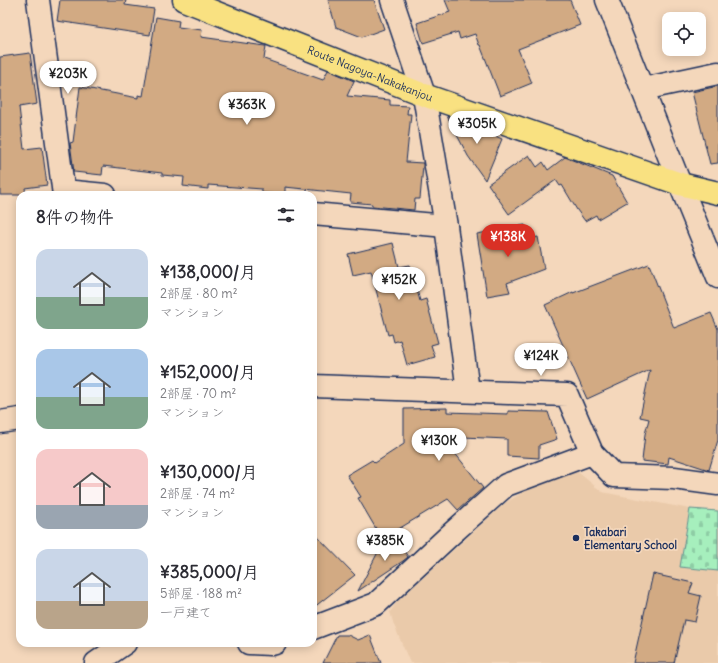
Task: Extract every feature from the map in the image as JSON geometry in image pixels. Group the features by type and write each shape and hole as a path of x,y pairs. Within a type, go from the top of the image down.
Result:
{"main road":[{"name":"Route Nagoya-Nakakanjou","path":"184,0 424,94 680,184 718,194"}],"street":[{"path":"38,0 64,191"},
{"path":"392,0 424,94 446,226 468,392"},
{"path":"607,0 718,277"},
{"path":"643,89 718,73"},
{"path":"317,214 446,226"},
{"path":"317,386 568,395 592,453 614,476 674,478 718,484"},
{"path":"0,422 16,420"},
{"path":"317,626 376,604 506,485 592,453"},
{"path":"96,663 119,647"}],"shaded area":[{"name":"Takabari Elementary School","path":"573,468 602,492 690,509 680,567 718,571 718,663 410,663 390,612 397,602 505,503 545,480"}],"green space":[{"path":"690,509 718,511 718,571 680,567"}],"building":[{"path":"60,0 126,0 125,5 154,9 150,35 57,21"},
{"path":"328,0 374,0 384,29 362,37 336,27"},
{"path":"445,0 570,0 580,25 518,49 532,83 500,96 475,34 460,39 458,32 423,43 417,23 450,12"},
{"path":"156,17 179,21 178,27 202,30 201,37 266,46 264,59 323,80 328,70 354,81 347,96 390,100 390,105 408,106 407,114 411,114 406,162 423,163 420,199 415,199 414,210 372,206 372,204 350,202 351,194 285,187 285,191 262,191 262,189 208,185 208,189 183,186 184,177 103,166 102,175 74,172 70,143 73,142 80,87 138,98 138,95 143,96"},
{"path":"30,53 37,104 19,107 24,149 42,147 47,185 25,188 25,191 16,191 16,195 0,195 0,57"},
{"path":"718,86 718,163 710,164 692,92"},
{"path":"447,116 467,123 502,139 485,180 468,156"},
{"path":"529,155 537,167 543,162 548,170 565,157 612,176 627,202 598,219 596,215 585,221 562,185 560,186 556,180 509,214 488,184"},
{"path":"525,225 527,239 538,237 544,269 507,283 510,292 487,296 477,234"},
{"path":"393,243 399,267 410,265 420,301 426,299 438,343 431,345 435,357 407,365 400,340 394,342 392,334 388,335 371,271 353,275 348,254"},
{"path":"649,264 674,328 711,313 718,329 718,440 709,470 669,457 668,464 642,461 645,434 649,419 640,417 650,370 587,399 545,305 573,292"},
{"path":"447,408 447,412 508,414 508,411 548,412 557,439 539,445 539,458 507,456 507,439 441,436 483,488 458,510 448,499 382,539 358,498 361,497 347,475 372,460 375,463 404,444 404,409"},
{"path":"317,536 355,575 317,605"},
{"path":"397,540 408,557 358,591 378,552"},
{"path":"653,574 693,583 689,593 701,596 695,622 684,620 674,663 633,663"},
{"path":"337,635 348,635 358,640 370,635 381,663 323,663"}],"place":[{"name":"Takabari Elementary School","path":"576,538"}]}
